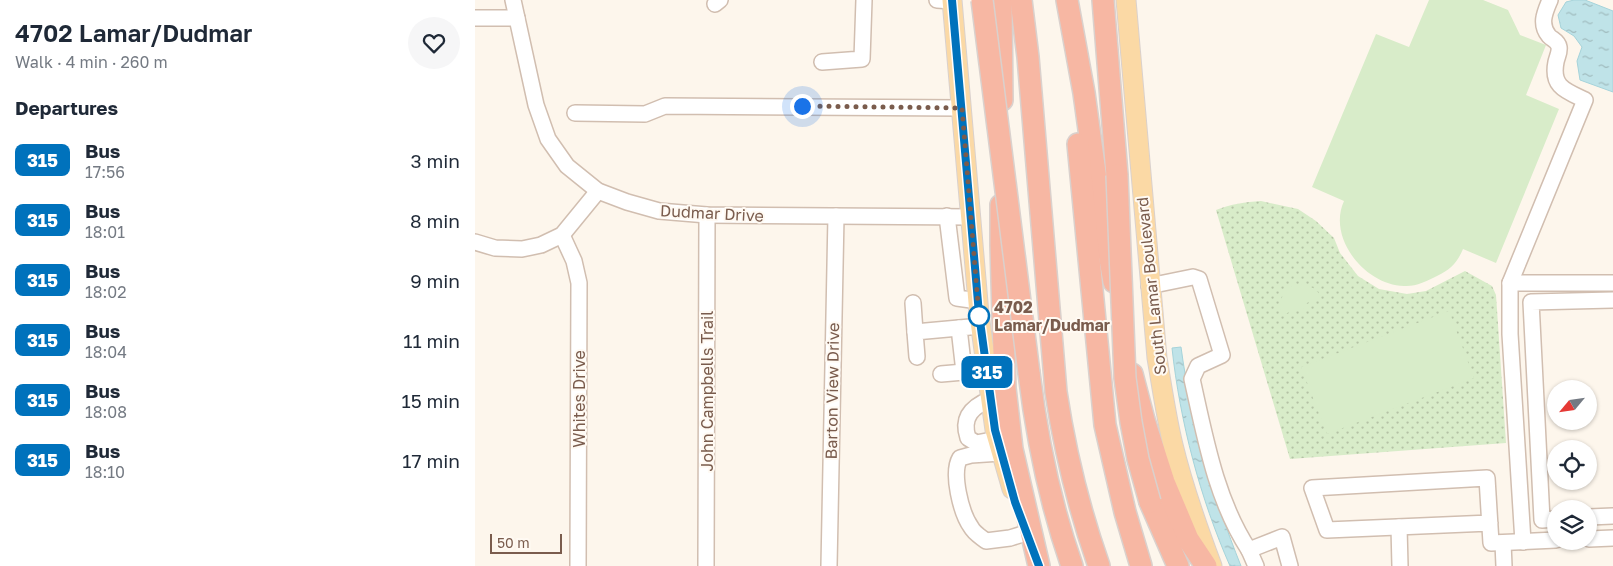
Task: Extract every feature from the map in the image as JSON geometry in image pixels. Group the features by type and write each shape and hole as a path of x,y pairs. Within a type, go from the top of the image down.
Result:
{"highway":[{"path":"982,0 1035,420 1046,479 1060,534 1072,566"},
{"path":"1001,0 1001,245 1005,388 1012,449 1039,566"},
{"path":"1021,0 1028,57 1056,392 1062,433 1071,472 1085,526 1099,566"},
{"path":"1103,0 1117,175 1125,378 1138,459 1150,502 1178,566"},
{"path":"1068,8 1081,187 1105,425 1125,512 1141,566"},
{"path":"1068,8 1128,358 1144,420 1165,482 1189,539 1206,566"}],"main road":[{"path":"947,0 962,108 978,301 991,399 999,446 1015,502 1039,566"},
{"name":"South Lamar Boulevard","path":"1126,0 1149,286 1157,358 1173,446 1193,515 1212,566"}],"street":[{"name":"Dudmar Drive","path":"513,0 536,105 548,139 567,166 598,190 627,202 659,211 707,215 972,216"},
{"path":"822,62 863,59 864,0"},
{"path":"1523,542 1511,351 1510,283 1585,100 1565,91 1557,81 1555,72 1559,45 1549,37 1543,22 1543,15 1550,0"},
{"path":"475,18 517,18"},
{"path":"575,113 645,114 665,106 962,108"},
{"path":"475,242 495,248 522,249 541,245 563,235 598,190"},
{"name":"John Campbells Trail","path":"706,566 707,215"},
{"name":"Barton View Drive","path":"829,566 836,216"},
{"path":"947,216 957,298 978,301"},
{"name":"Whites Drive","path":"563,235 574,260 579,282 578,566"},
{"path":"953,264 975,263"},
{"path":"1149,286 1193,277 1199,279 1222,355 1198,366 1193,379 1211,462 1237,532 1249,550 1256,566"},
{"path":"1510,283 1613,283"},
{"path":"1584,283 1585,301"},
{"path":"1547,520 1542,520 1531,302 1613,300"},
{"path":"913,303 917,358"},
{"path":"915,332 981,326"},
{"path":"959,328 964,372"},
{"path":"1511,351 1533,350"},
{"path":"941,374 987,368"},
{"path":"991,399 976,404 968,416 966,422 967,438 976,442 999,446"},
{"path":"999,446 960,458 958,462 957,484 960,507 971,528 986,541 1010,538 1027,533"},
{"path":"1518,458 1539,457"},
{"path":"1490,523 1327,530 1312,488 1487,478 1490,523 1491,543 1547,541"},
{"path":"1597,517 1613,516"},
{"path":"1399,527 1400,566"},
{"path":"1249,550 1282,537 1290,566"},
{"path":"1597,539 1613,538 1613,545"},
{"path":"1503,543 1504,566"}],"green space":[{"path":"1429,0 1483,0 1508,10 1520,35 1546,45 1526,95 1559,109 1496,263 1463,249 1456,262 1446,271 1421,283 1404,286 1390,284 1376,278 1363,268 1345,244 1341,230 1340,215 1344,201 1312,187 1376,34 1409,47"},
{"path":"1261,201 1298,209 1316,221 1334,238 1340,253 1358,276 1379,289 1407,294 1426,291 1465,271 1492,286 1496,295 1506,443 1290,459 1216,210 1227,206"},
{"path":"1296,284 1310,287 1321,296 1305,304 1306,308 1300,310 1298,307 1282,316 1282,297 1287,289"},
{"path":"1449,311 1474,378 1327,434 1301,367"}],"water":[{"path":"1585,0 1613,11 1613,92 1580,80 1577,61 1582,47 1574,36 1561,28 1558,15 1566,2"},
{"path":"1181,347 1185,375 1204,458 1221,513 1241,566 1230,566 1209,514 1193,459 1180,404 1172,348"}],"bus line":[{"name":"315","path":"952,0 979,314 995,430 1015,502 1039,566"}],"place":[{"name":"4702 Lamar/Dudmar","path":"979,316"}],"route":[{"path":"802,106 962,108 979,316"}]}
